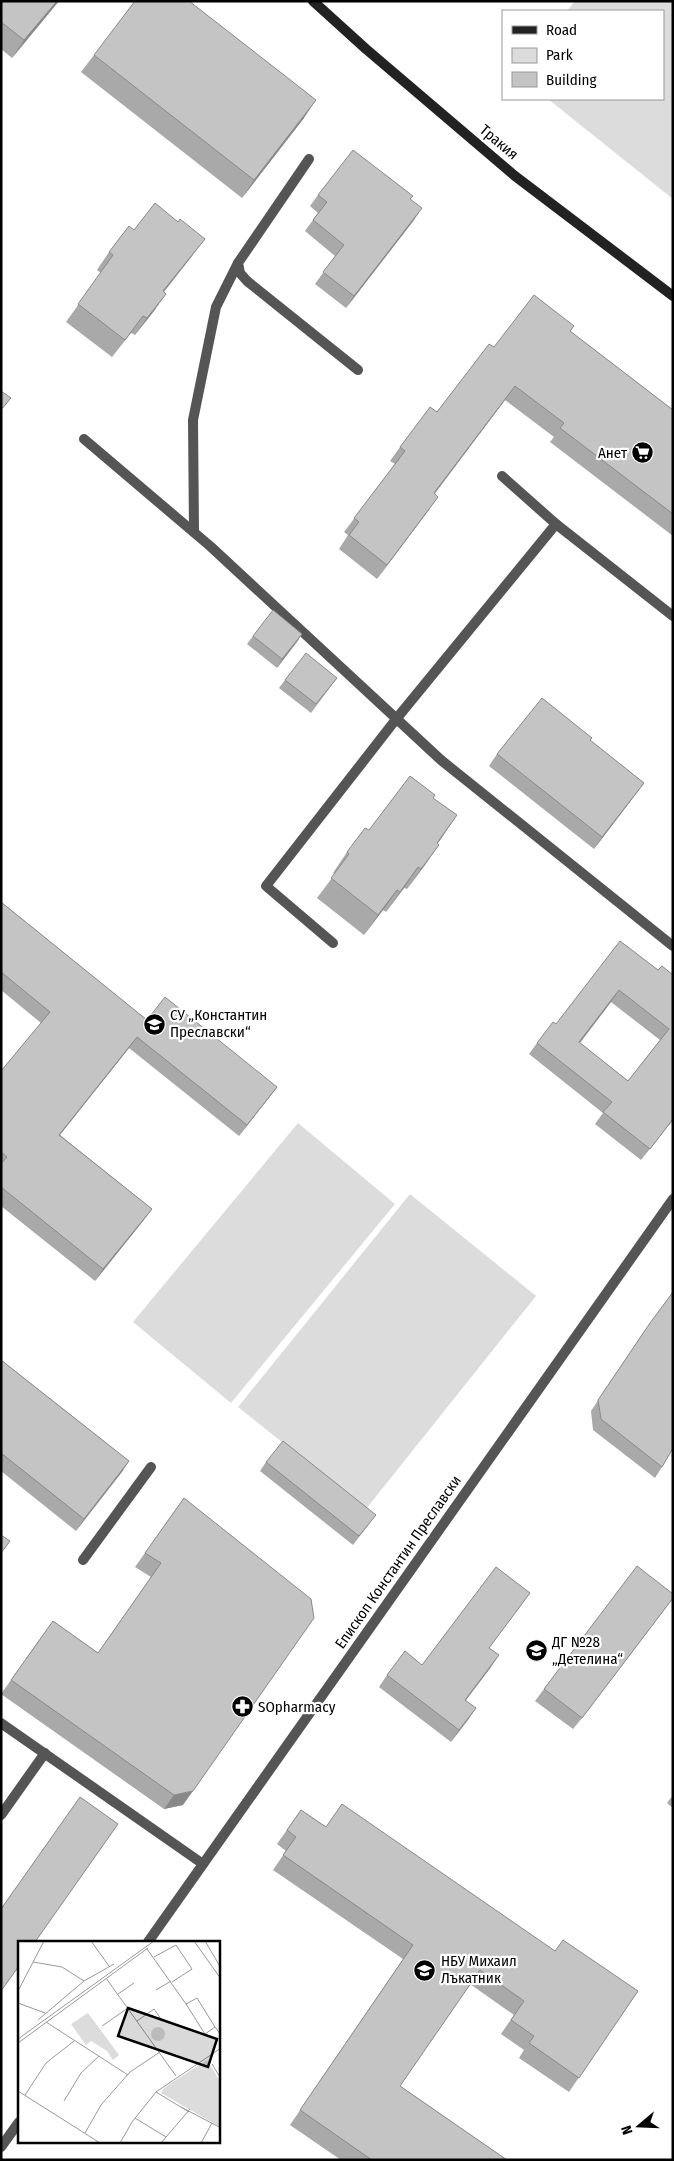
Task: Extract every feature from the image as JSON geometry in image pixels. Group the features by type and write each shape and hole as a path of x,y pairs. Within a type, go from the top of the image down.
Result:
{"main road":[{"name":"Тракия","path":"313,1 366,50 515,176 673,296"}],"street":[{"path":"194,532 193,420 216,307 238,263 309,159"},
{"path":"238,263 240,273 247,281 358,370"},
{"path":"84,438 194,532 441,760 673,946"},
{"path":"502,476 556,524 673,616"},
{"path":"333,943 266,886 397,718 556,524"},
{"name":"Епископ Константин Преславски","path":"149,1941 673,1199"},
{"path":"83,1560 151,1467"},
{"path":"1,1724 204,1864"},
{"path":"1,1815 45,1753"},
{"path":"1,2147 18,2123"}],"green space":[{"path":"575,1 673,1 673,199 549,100 664,100 664,10 568,10"},
{"path":"298,1123 395,1204 231,1403 133,1322"},
{"path":"410,1194 536,1296 366,1509 238,1407"}],"building":[{"path":"1,1 57,1 24,40 1,22"},
{"path":"135,1 189,1 316,100 254,180 94,55"},
{"path":"353,150 413,196 410,199 422,208 354,296 323,272 344,245 313,220 327,202 318,195"},
{"path":"155,203 178,222 180,219 205,239 163,291 166,294 147,318 143,316 125,340 78,304 113,255 109,252 129,226 134,230"},
{"path":"534,295 574,326 570,331 673,410 673,514 560,428 564,423 515,386 434,493 438,497 387,565 349,535 359,522 354,518 405,451 400,447 430,407 437,412 489,344 494,347"},
{"path":"1,391 11,398 1,410"},
{"path":"273,610 302,634 282,659 253,636"},
{"path":"306,653 337,678 316,704 285,680"},
{"path":"542,698 592,738 590,740 644,783 602,837 497,754"},
{"path":"410,776 435,795 433,798 457,815 437,843 439,845 421,869 418,867 400,892 397,890 378,915 331,878 365,828 369,830"},
{"path":"1,902 147,1020 165,997 277,1087 247,1125 137,1037 59,1135 152,1209 103,1269 1,1187 1,1164 7,1157 1,1152 1,1071 50,1012 1,972"},
{"path":"620,941 658,970 662,966 673,975 673,1119 650,1149 603,1112 612,1102 537,1043 553,1022 556,1024","holes":["619,990 669,1029 628,1081 579,1042"]},
{"path":"673,1292 673,1448 662,1467 601,1419 598,1400"},
{"path":"1,1360 129,1461 84,1519 1,1453"},
{"path":"283,1441 376,1515 359,1536 266,1462"},
{"path":"184,1498 311,1599 314,1618 193,1791 174,1795 11,1680 53,1621 98,1653 161,1563 145,1553"},
{"path":"1,1535 10,1541 1,1553"},
{"path":"637,1566 673,1594 673,1598 582,1718 544,1689"},
{"path":"496,1567 530,1593 489,1648 499,1655 465,1700 476,1708 459,1730 387,1675 405,1651 422,1665"},
{"path":"80,1797 118,1824 36,1941 18,1941 18,1967 1,1991 1,1909"},
{"path":"342,1804 555,1951 563,1940 638,1991 579,2078 529,2043 534,2036 511,2020 524,2001 480,1970 400,2086 507,2160 372,2160 300,2110 413,1945 283,1855 296,1837 287,1830 301,1810 326,1827"}],"place":[{"name":"Анет","path":"643,453"},
{"name":"СУ „Константин Преславски“","path":"154,1024"},
{"name":"ДГ №28 „Детелина“","path":"536,1651"},
{"name":"SOpharmacy","path":"242,1707"},
{"name":"НБУ Михаил Лъкатник","path":"425,1970"}]}
